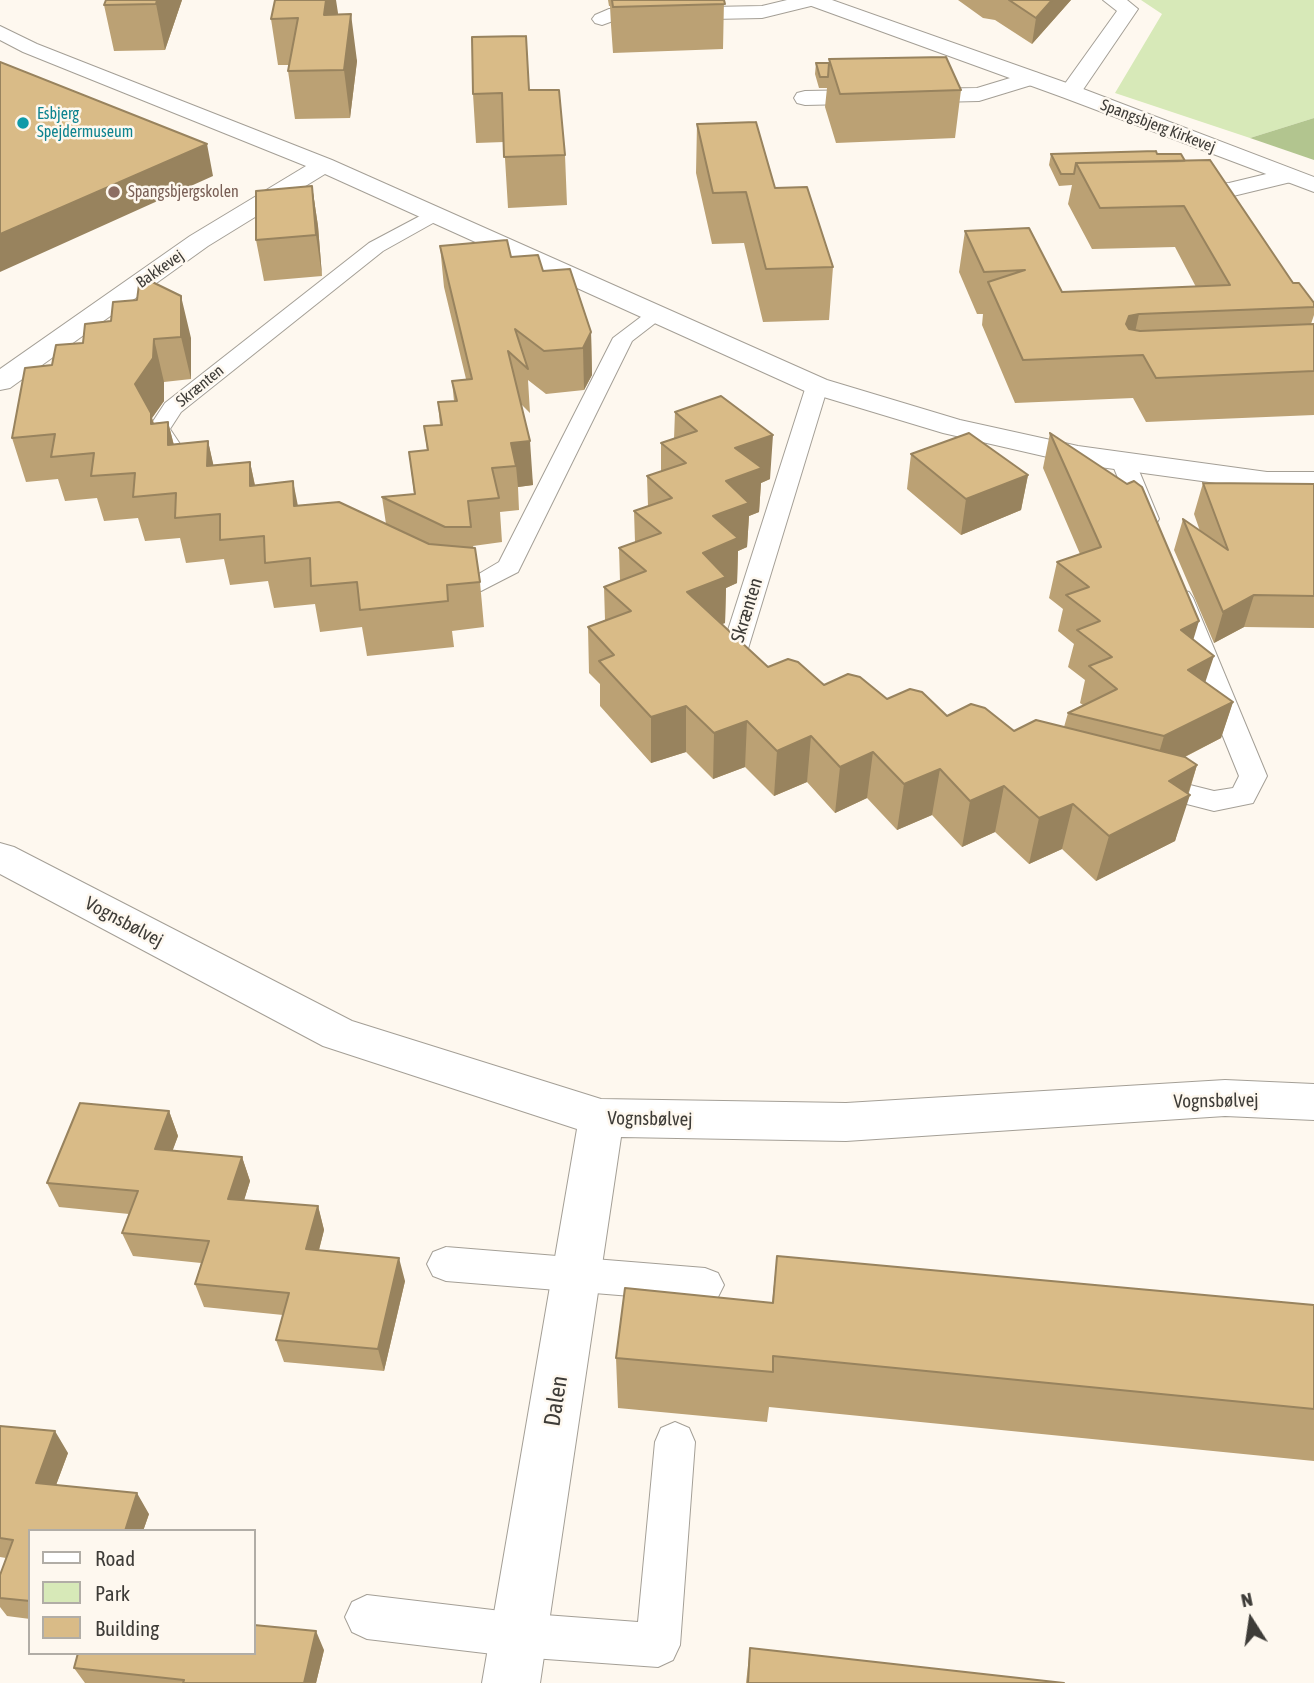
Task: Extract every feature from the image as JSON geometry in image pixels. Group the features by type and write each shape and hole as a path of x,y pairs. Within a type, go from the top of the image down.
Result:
{"street":[{"name":"Spangsbjerg Kirkevej","path":"602,19 609,15 762,12 813,0 1070,92 1314,186"},
{"path":"1070,92 1128,9 1113,0"},
{"path":"0,32 30,48 324,164 817,386 953,427 1078,455 1267,481 1314,481"},
{"path":"805,98 979,94 1030,78"},
{"name":"Bakkevej","path":"0,382 199,241 324,164"},
{"path":"1160,192 1229,190 1287,176"},
{"name":"Vognsbølvej","path":"0,857 338,1034 601,1118 846,1122 1225,1098 1314,1102"},
{"name":"Dalen","path":"514,1659 601,1118"}],"lane":[{"name":"Skrænten","path":"195,461 171,449 159,429 173,408 376,247 435,214"},
{"path":"420,570 445,582 481,583 509,567 623,338 657,314"},
{"name":"Skrænten","path":"771,690 744,673 734,652 817,386"},
{"path":"1123,461 1154,537"},
{"path":"1120,777 1214,801 1243,796 1254,776 1170,574"},
{"path":"446,1264 576,1277 705,1285"},
{"path":"367,1617 514,1659 658,1645 675,1441"}],"green space":[{"path":"1141,0 1314,0 1314,118 1250,138 1115,93 1162,14"},
{"path":"1314,118 1314,160 1250,138"}],"building":[{"path":"106,0 157,0 156,4 104,5"},
{"path":"275,0 326,0 324,15 351,14 344,70 288,71 298,18 271,19"},
{"path":"612,0 724,0 725,4 613,7"},
{"path":"1009,0 1052,0 1036,18"},
{"path":"526,36 529,90 559,90 565,155 504,157 502,93 473,94 472,37"},
{"path":"946,57 961,90 840,94 829,59"},
{"path":"0,62 207,144 0,234"},
{"path":"816,63 829,63 828,77 820,77"},
{"path":"756,122 775,188 807,187 833,267 766,269 746,192 713,193 697,124"},
{"path":"1156,151 1157,154 1181,154 1185,161 1076,163 1074,174 1061,174 1051,154"},
{"path":"1210,160 1293,283 1299,283 1314,303 1314,307 1139,314 1129,316 1126,324 1129,329 1140,331 1314,324 1314,371 1156,378 1143,355 1023,360 988,282 1025,270 984,272 965,231 1029,228 1062,292 1230,285 1184,206 1100,208 1076,163"},
{"path":"312,186 316,235 256,240 256,191"},
{"path":"507,240 511,257 538,255 543,271 570,269 591,332 583,348 544,351 515,329 528,369 508,351 530,441 511,443 516,466 492,468 499,498 468,501 471,527 445,527 382,497 415,494 409,452 428,450 424,426 442,425 438,402 457,401 452,381 472,379 440,246"},
{"path":"140,276 181,296 181,337 154,339 153,358 135,384 151,413 151,424 168,422 168,445 208,441 207,466 250,462 250,486 293,481 294,506 339,502 429,544 475,548 480,582 447,585 448,601 360,610 357,582 311,586 310,558 265,563 264,536 220,540 220,514 175,518 176,493 133,497 135,473 91,476 94,453 51,457 55,434 12,438 25,368 52,365 56,345 83,343 85,324 111,321 113,302 137,300"},
{"path":"721,396 773,435 735,448 762,468 726,481 749,503 713,516 738,538 703,553 726,577 687,592 768,667 788,659 798,662 824,685 848,674 860,677 887,699 910,689 922,692 947,716 971,704 985,708 1014,731 1036,720 1185,757 1197,765 1169,781 1190,795 1109,836 1073,804 1039,818 1004,786 970,801 940,769 904,784 873,752 840,767 811,736 777,751 747,721 714,733 686,706 651,717 599,661 614,655 588,627 631,611 604,587 646,571 619,548 661,533 634,511 672,498 647,476 686,463 661,443 697,431 675,412"},
{"path":"969,433 1028,475 966,499 911,454"},
{"path":"1050,433 1127,484 1134,481 1142,487 1199,621 1181,630 1214,656 1188,670 1233,702 1164,736 1068,713 1117,689 1089,666 1112,657 1077,630 1100,621 1066,595 1089,587 1057,562 1101,547"},
{"path":"1203,483 1314,484 1314,596 1254,595 1223,612 1183,519 1228,550"},
{"path":"80,1103 169,1111 155,1149 242,1157 228,1199 318,1206 306,1249 399,1258 378,1349 276,1340 289,1293 195,1284 209,1241 122,1233 138,1191 47,1183"},
{"path":"777,1256 1314,1305 1314,1409 773,1356 773,1372 616,1358 625,1288 773,1303"},
{"path":"0,1426 55,1431 36,1483 137,1493 126,1529 28,1529 28,1601 0,1598 0,1575 13,1540 0,1538"},
{"path":"256,1625 316,1631 304,1683 183,1683 184,1680 74,1668 77,1655 256,1655"},
{"path":"750,1648 1064,1683 748,1683"}],"place":[{"name":"Esbjerg Spejdermuseum","path":"23,123"},
{"name":"Spangsbjergskolen","path":"114,192"}]}
